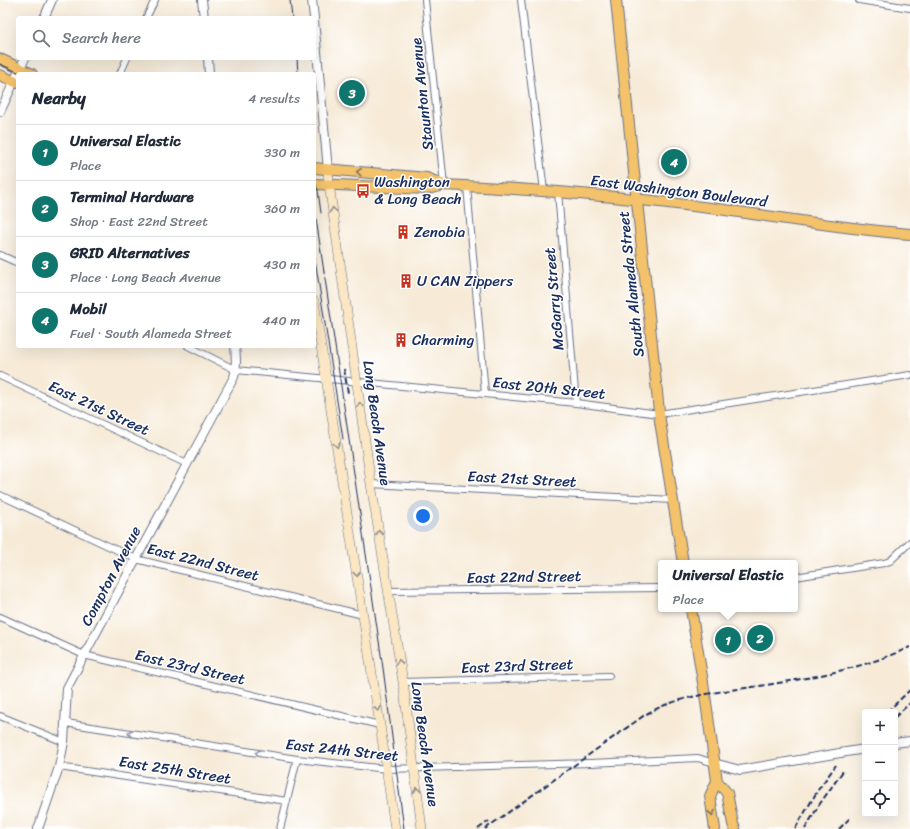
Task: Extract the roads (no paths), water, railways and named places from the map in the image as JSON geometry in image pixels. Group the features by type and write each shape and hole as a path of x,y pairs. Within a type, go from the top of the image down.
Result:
{"main road":[{"name":"South Alameda Street","path":"616,0 659,414 682,560"},
{"path":"0,59 27,72"},
{"path":"0,75 16,82"},
{"name":"East Washington Boulevard","path":"316,168 427,178 444,185"},
{"name":"Long Beach Avenue","path":"328,170 356,382 403,682 422,829"},
{"name":"East Washington Boulevard","path":"316,184 428,189 444,185 558,192 637,199 833,226 910,234"},
{"path":"316,314 395,829"},
{"path":"691,612 717,781 728,793 734,827"},
{"path":"715,829 710,796 717,781"}],"street":[{"path":"45,16 52,0"},
{"path":"147,16 155,0"},
{"path":"202,0 204,16"},
{"name":"Long Beach Avenue","path":"312,0 314,16"},
{"name":"Staunton Avenue","path":"425,0 444,185"},
{"path":"521,0 544,191"},
{"path":"860,0 910,8"},
{"name":"Long Beach Avenue","path":"316,41 328,170"},
{"path":"19,72 24,60"},
{"path":"121,72 126,60"},
{"path":"208,60 209,72"},
{"path":"0,112 16,82"},
{"path":"467,186 485,394"},
{"name":"McGarry Street","path":"558,192 576,403"},
{"path":"0,255 16,262"},
{"name":"East 20th Street","path":"192,348 236,370 576,403 659,414 910,375"},
{"name":"Compton Avenue","path":"38,829 59,767 66,723 67,688 234,377 236,370 235,348"},
{"name":"East 21st Street","path":"0,376 187,464"},
{"name":"East 21st Street","path":"371,484 672,500"},
{"name":"East 22nd Street","path":"0,495 136,559 363,615"},
{"path":"798,577 884,563 890,561 910,542"},
{"name":"East 22nd Street","path":"388,591 658,588"},
{"name":"East 23rd Street","path":"0,617 84,656 380,725"},
{"name":"East 23rd Street","path":"403,682 609,676"},
{"path":"0,716 64,742"},
{"name":"East 24th Street","path":"66,723 297,759 387,769 596,763 698,758 714,763"},
{"path":"898,742 910,740"},
{"path":"714,763 740,770 862,749"},
{"path":"280,829 297,759"},
{"name":"East 25th Street","path":"59,767 287,801"}],"tram line":[{"path":"290,0 292,16"},
{"path":"297,60 298,72"},
{"path":"0,64 18,72"},
{"path":"316,185 321,213"},
{"path":"316,218 383,668 404,829"},
{"path":"316,266 343,439"}],"railway":[{"path":"344,369 348,393"},
{"path":"485,829 643,716 663,706 706,694 784,682 840,671 875,661 910,647"},
{"path":"890,709 910,690"},
{"path":"898,714 910,703"},
{"path":"795,829 818,790 836,765"},
{"path":"805,829 819,805 843,771"},
{"path":"839,829 850,818"},
{"path":"478,829 489,821"}],"place":[{"name":"GRID Alternatives","path":"352,93"},
{"name":"Mobil","path":"674,162"},
{"name":"Washington & Long Beach","path":"363,191"},
{"name":"Zenobia","path":"403,232"},
{"name":"U CAN Zippers","path":"406,281"},
{"name":"Charming","path":"401,340"},
{"name":"Terminal Hardware","path":"760,638"},
{"name":"Universal Elastic","path":"728,640"}]}
